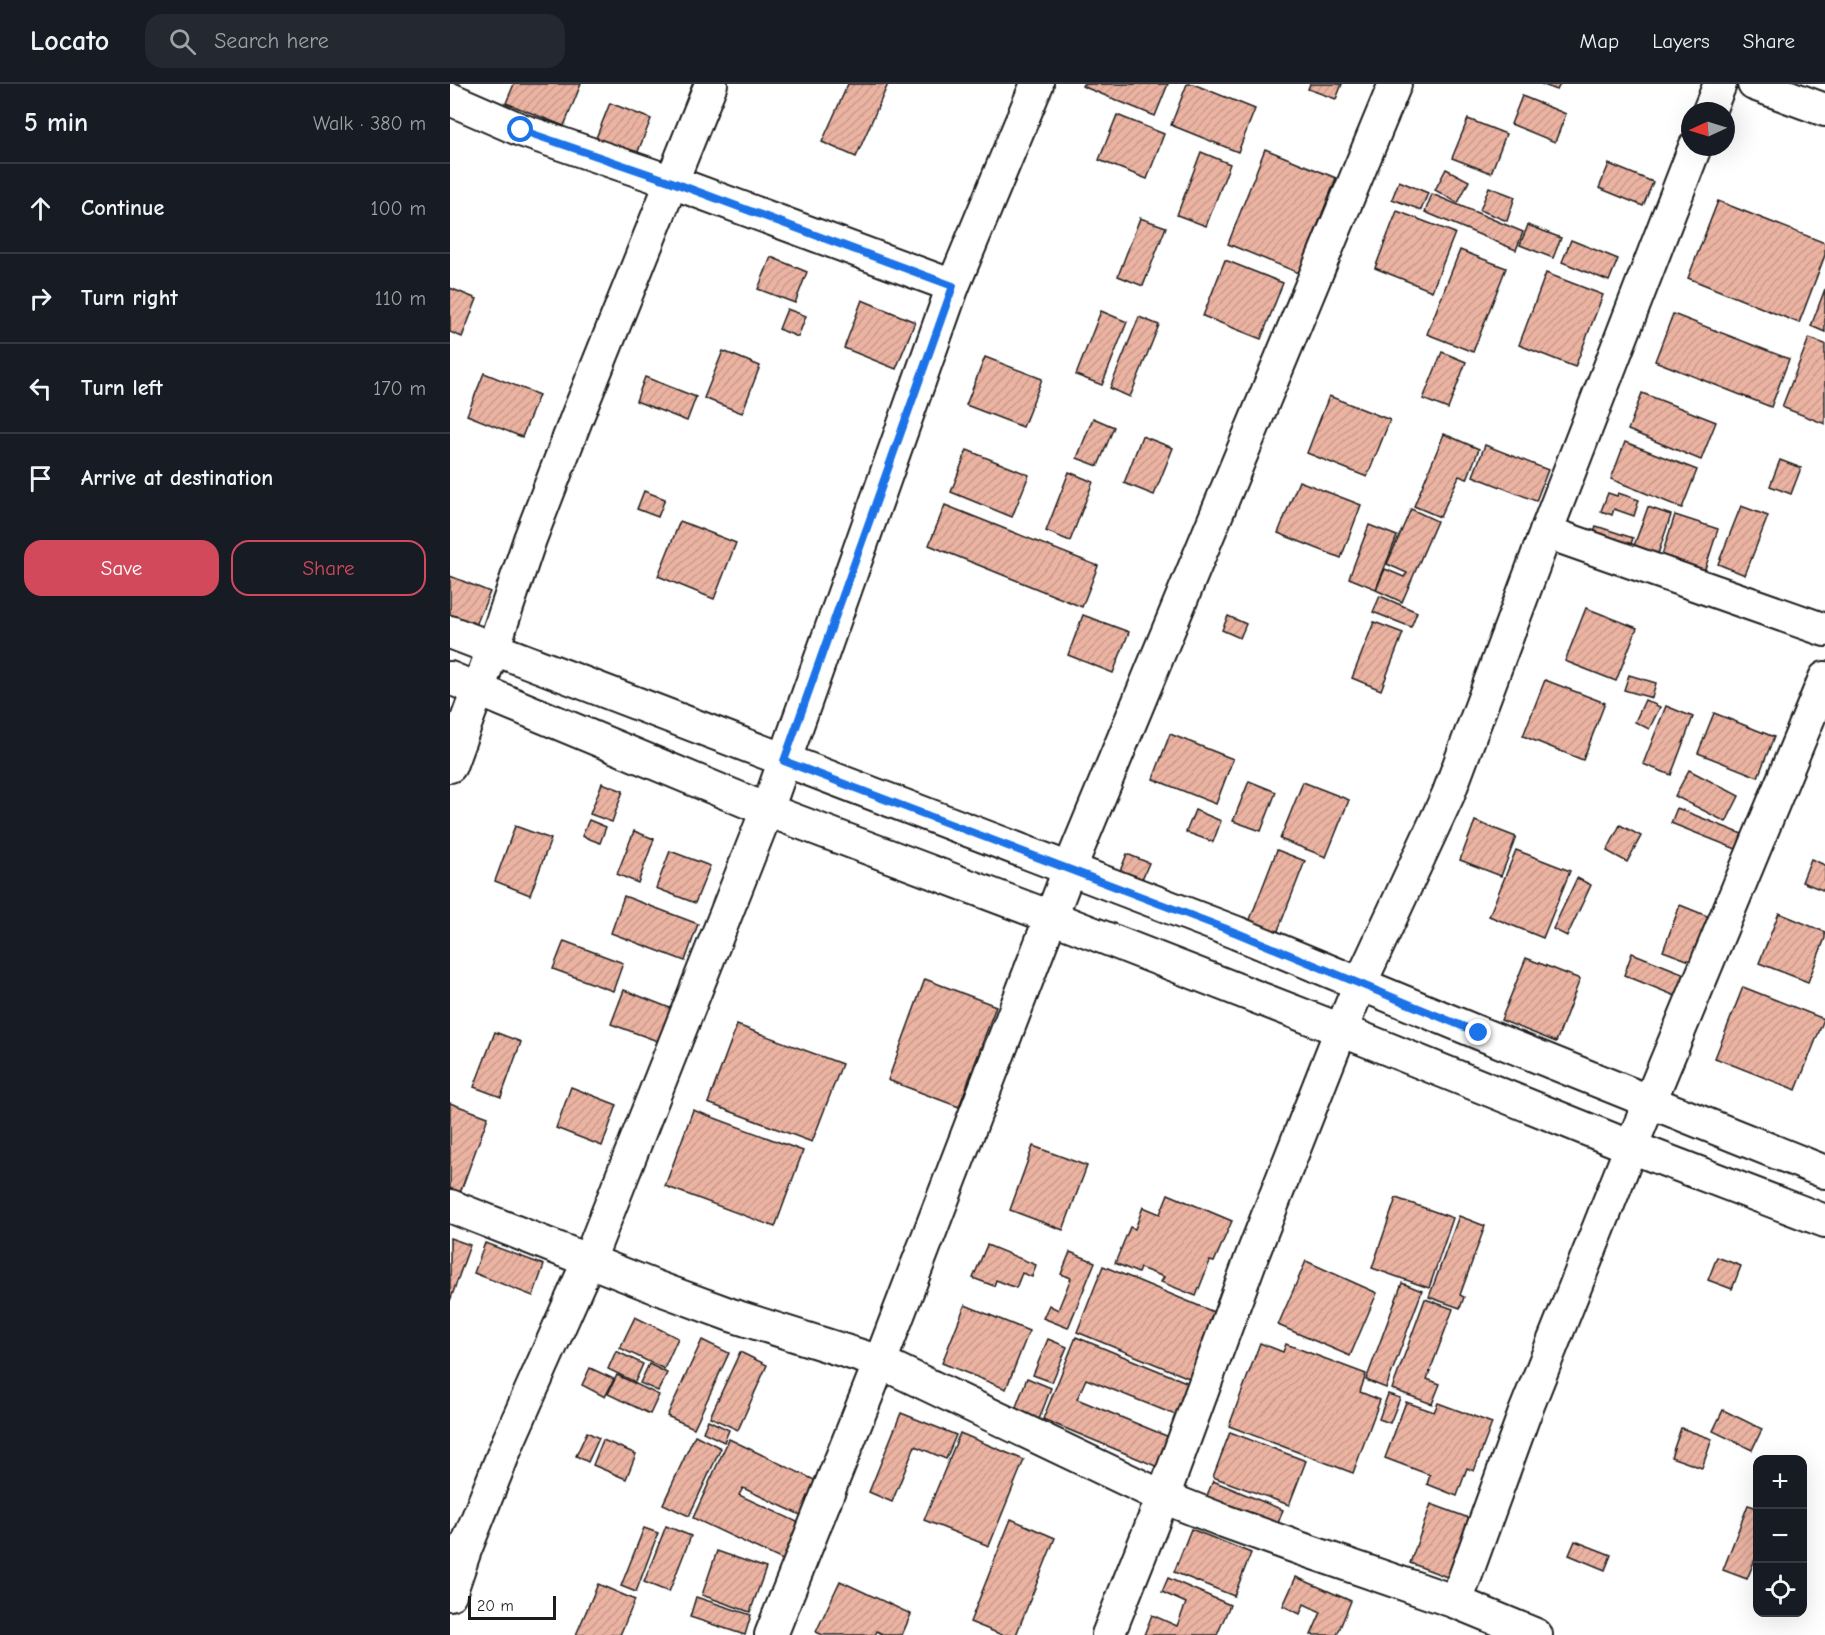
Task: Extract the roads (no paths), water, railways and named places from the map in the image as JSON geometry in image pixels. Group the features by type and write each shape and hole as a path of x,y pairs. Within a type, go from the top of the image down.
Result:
{"street":[{"path":"450,766 530,539 711,84"},
{"path":"450,1594 509,1440 589,1260 767,810 953,286 1036,84"},
{"path":"771,1635 880,1362 1069,870 1395,84"},
{"path":"1712,102 1719,84"},
{"path":"1754,84 1825,110"},
{"path":"450,99 521,130 672,182 953,286"},
{"path":"1108,1635 1163,1497 1235,1298 1341,1030 1448,795 1546,532 1692,156"},
{"path":"1546,532 1825,630"},
{"path":"450,632 1237,933 1490,1038 1825,1172"},
{"path":"450,678 767,810 1051,917 1341,1030 1631,1147 1825,1221"},
{"path":"1456,1602 1524,1415 1631,1147 1825,678"},
{"path":"450,1206 731,1315 880,1362 1163,1497 1299,1548 1456,1602 1536,1635"}]}
